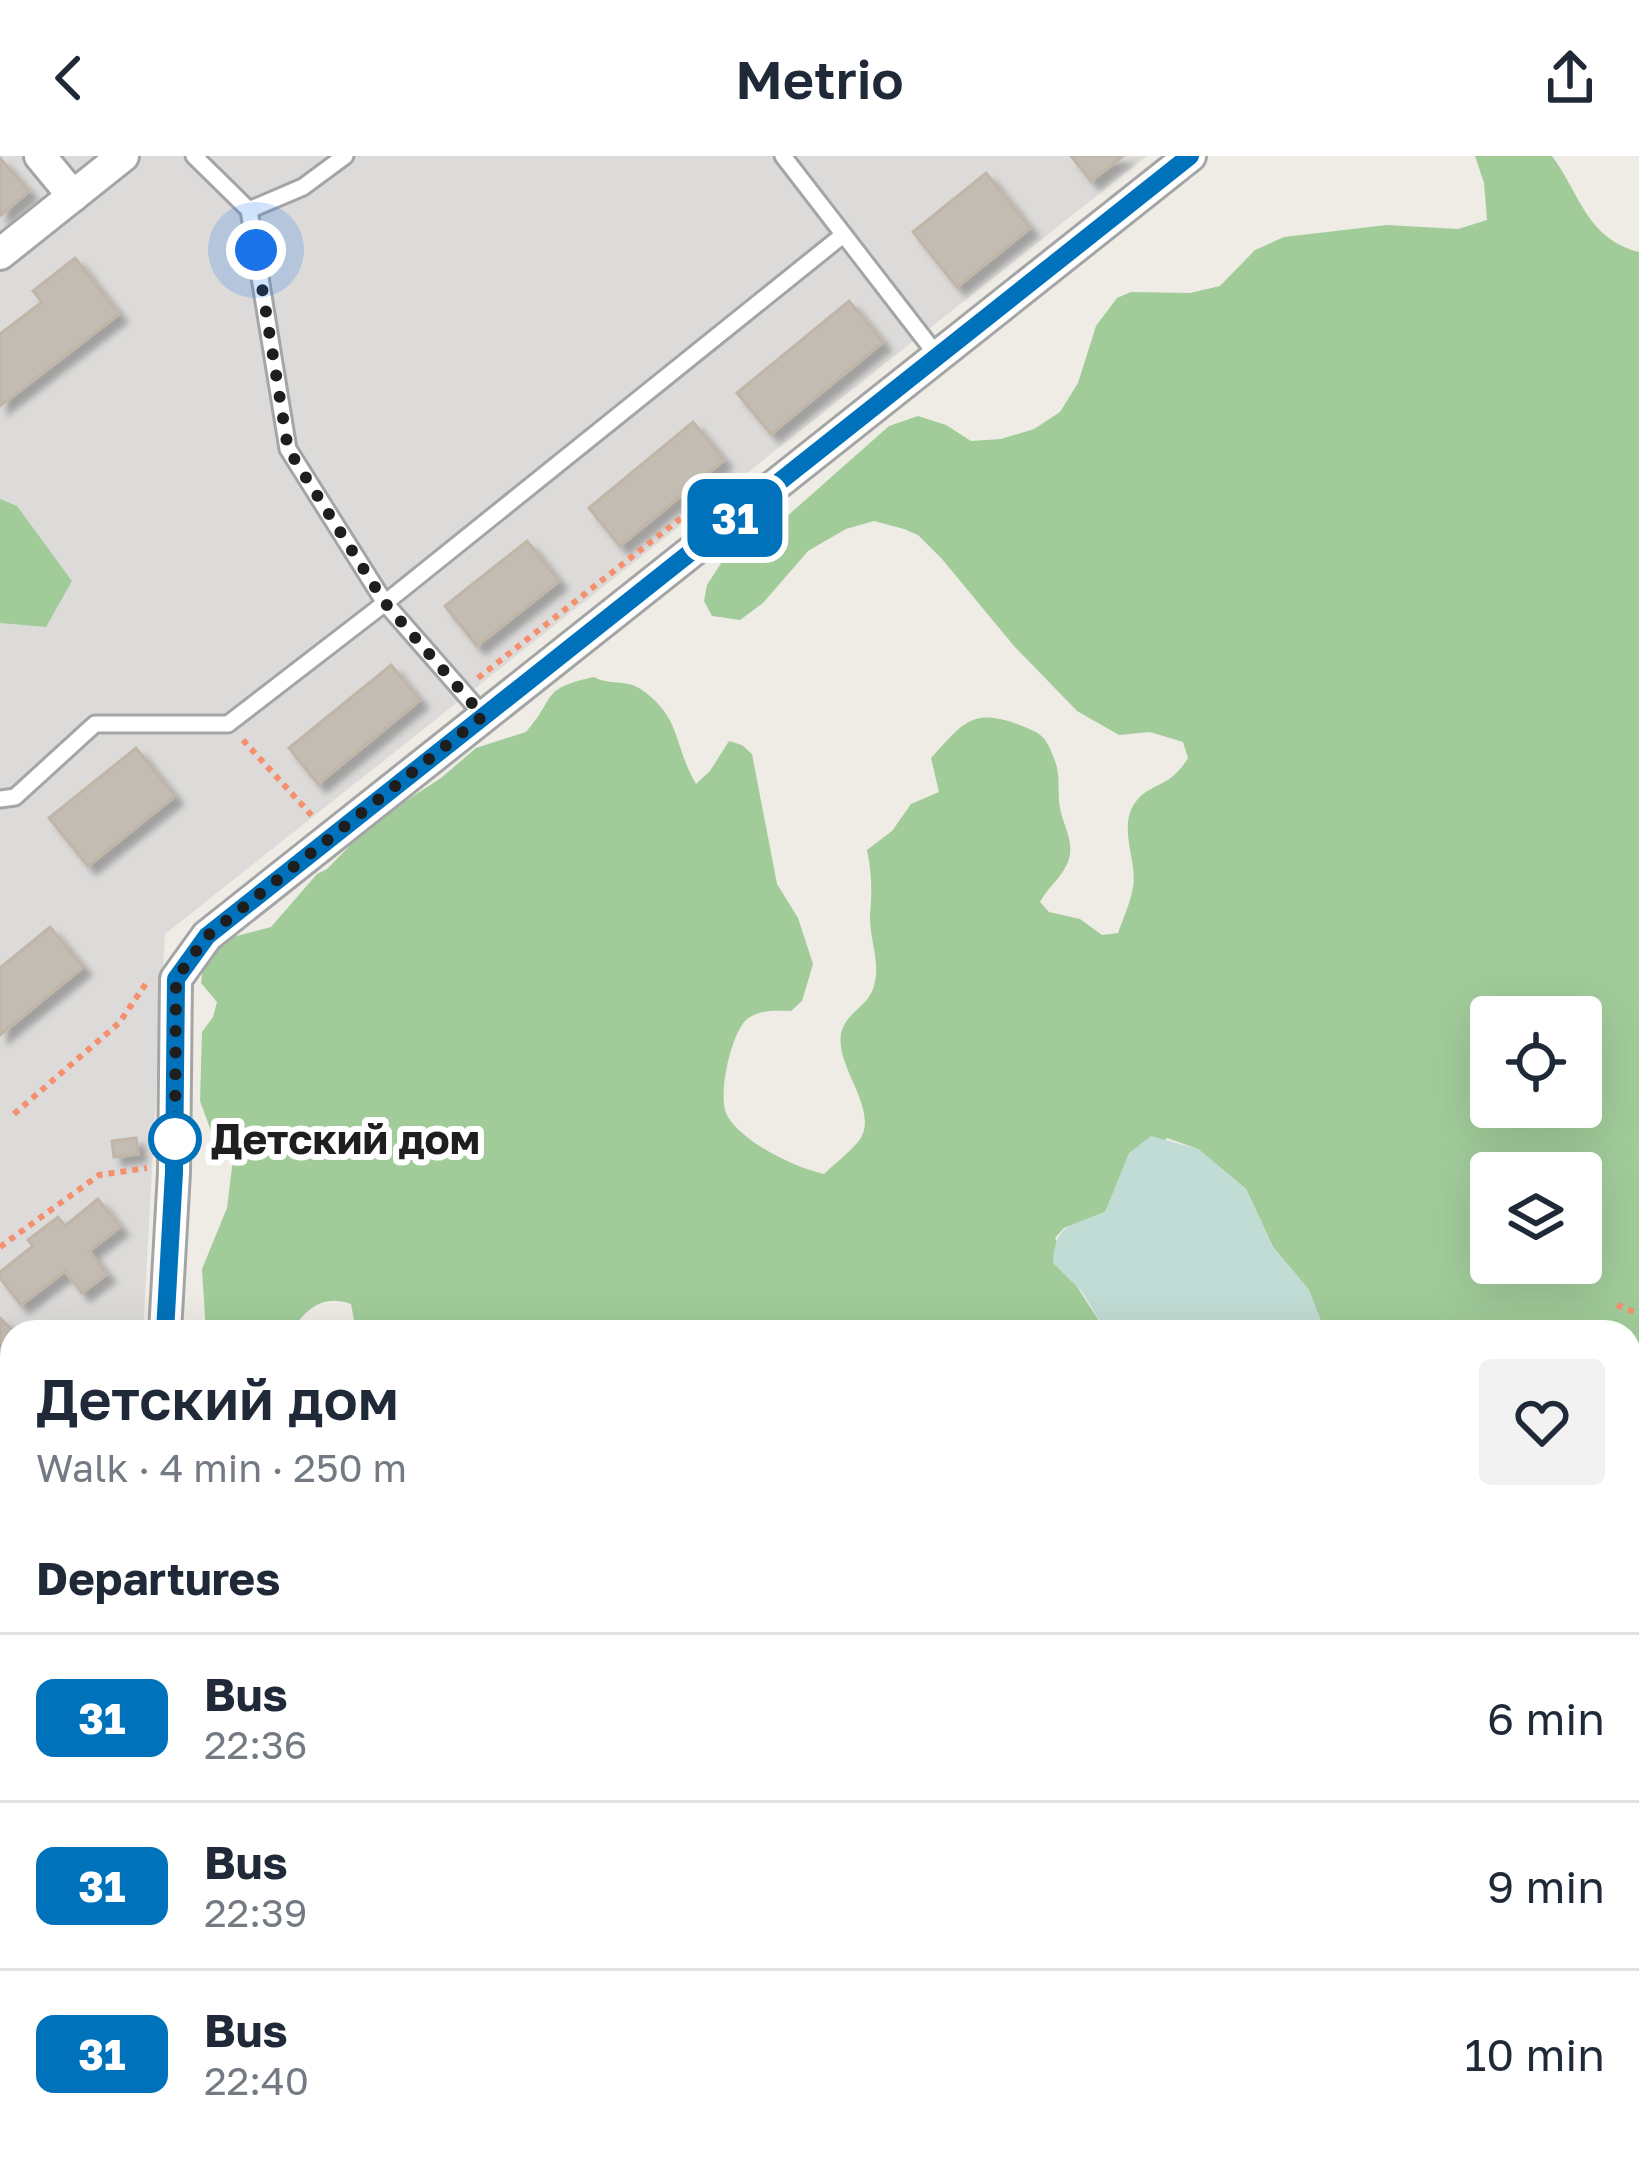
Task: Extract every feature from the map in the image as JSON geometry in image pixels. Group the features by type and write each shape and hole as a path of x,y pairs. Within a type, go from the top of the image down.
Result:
{"street":[{"path":"40,156 73,196"},
{"path":"0,254 123,156"},
{"path":"166,1320 174,1172 176,979 207,936 1190,156"}],"lane":[{"path":"194,156 249,210 288,449 385,603 483,716"},
{"path":"249,210 303,187 345,156"},
{"path":"783,156 939,358"},
{"path":"0,800 15,797 95,724 228,724 842,235"}],"path":[{"path":"228,724 331,835"},
{"path":"0,1246 99,1175 146,1168 174,1172"},
{"path":"1617,1305 1639,1314"}],"shaded area":[{"path":"0,156 1147,156 165,934 144,1320 0,1320"},
{"path":"1151,1136 1198,1149 1246,1189 1273,1247 1309,1290 1320,1320 1099,1320 1083,1293 1053,1263 1055,1249 1067,1227 1105,1212 1129,1153"}],"green space":[{"path":"1475,156 1552,156 1596,226 1621,246 1639,252 1639,1320 1320,1320 1309,1290 1273,1247 1246,1189 1198,1149 1167,1138 1118,1189 1105,1212 1064,1228 1055,1238 1074,1282 1098,1320 354,1320 351,1304 332,1301 309,1310 300,1320 205,1320 202,1269 227,1208 233,1159 211,1131 200,1101 202,1032 217,1002 201,983 204,960 221,940 271,927 317,874 373,822 441,778 476,748 526,732 556,690 565,686 594,677 639,688 670,720 696,784 729,741 752,754 777,884 798,918 813,964 802,1001 791,1011 756,1014 740,1027 727,1067 724,1096 728,1117 736,1127 785,1160 824,1174 858,1142 864,1130 862,1104 844,1061 841,1034 870,996 875,980 867,850 892,831 911,804 939,792 931,758 968,722 1001,719 1045,740 1057,767 1070,848 1065,868 1040,902 1049,912 1080,919 1102,935 1118,933 1133,887 1131,810 1142,795 1181,768 1188,758 1183,742 1150,732 1119,735 1077,711 1014,646 942,559 918,535 904,529 874,521 846,529 808,551 763,603 740,620 712,616 704,601 707,585 725,557 767,534 889,426 918,416 946,425 971,441 1001,439 1034,429 1060,412 1078,383 1096,326 1117,298 1131,292 1190,293 1220,286 1255,250 1284,237 1387,225 1458,229 1487,220 1484,183"},
{"path":"0,499 17,506 72,581 46,627 0,623"}],"building":[{"path":"1071,156 1123,156 1091,181"},
{"path":"0,158 29,191 0,216"},
{"path":"986,173 1030,228 957,287 913,232"},
{"path":"75,258 119,314 0,406 0,334 42,302 33,291"},
{"path":"849,301 883,342 771,434 737,393"},
{"path":"693,422 724,460 620,546 589,508"},
{"path":"527,541 559,581 477,646 445,606"},
{"path":"391,665 420,700 318,784 289,748"},
{"path":"136,748 175,796 88,866 49,818"},
{"path":"50,927 83,967 0,1035 0,968"},
{"path":"136,1138 138,1154 114,1157 112,1141"},
{"path":"98,1199 120,1227 89,1251 107,1274 82,1293 65,1271 21,1305 0,1272 33,1246 28,1240 58,1217 65,1226"}],"bus line":[{"name":"31","path":"166,1320 174,1172 176,979 207,936 1190,156"}],"place":[{"name":"Детский дом","path":"175,1139"}],"route":[{"path":"175,1139 176,979 207,936 483,716 385,603 288,449 256,250"}]}
